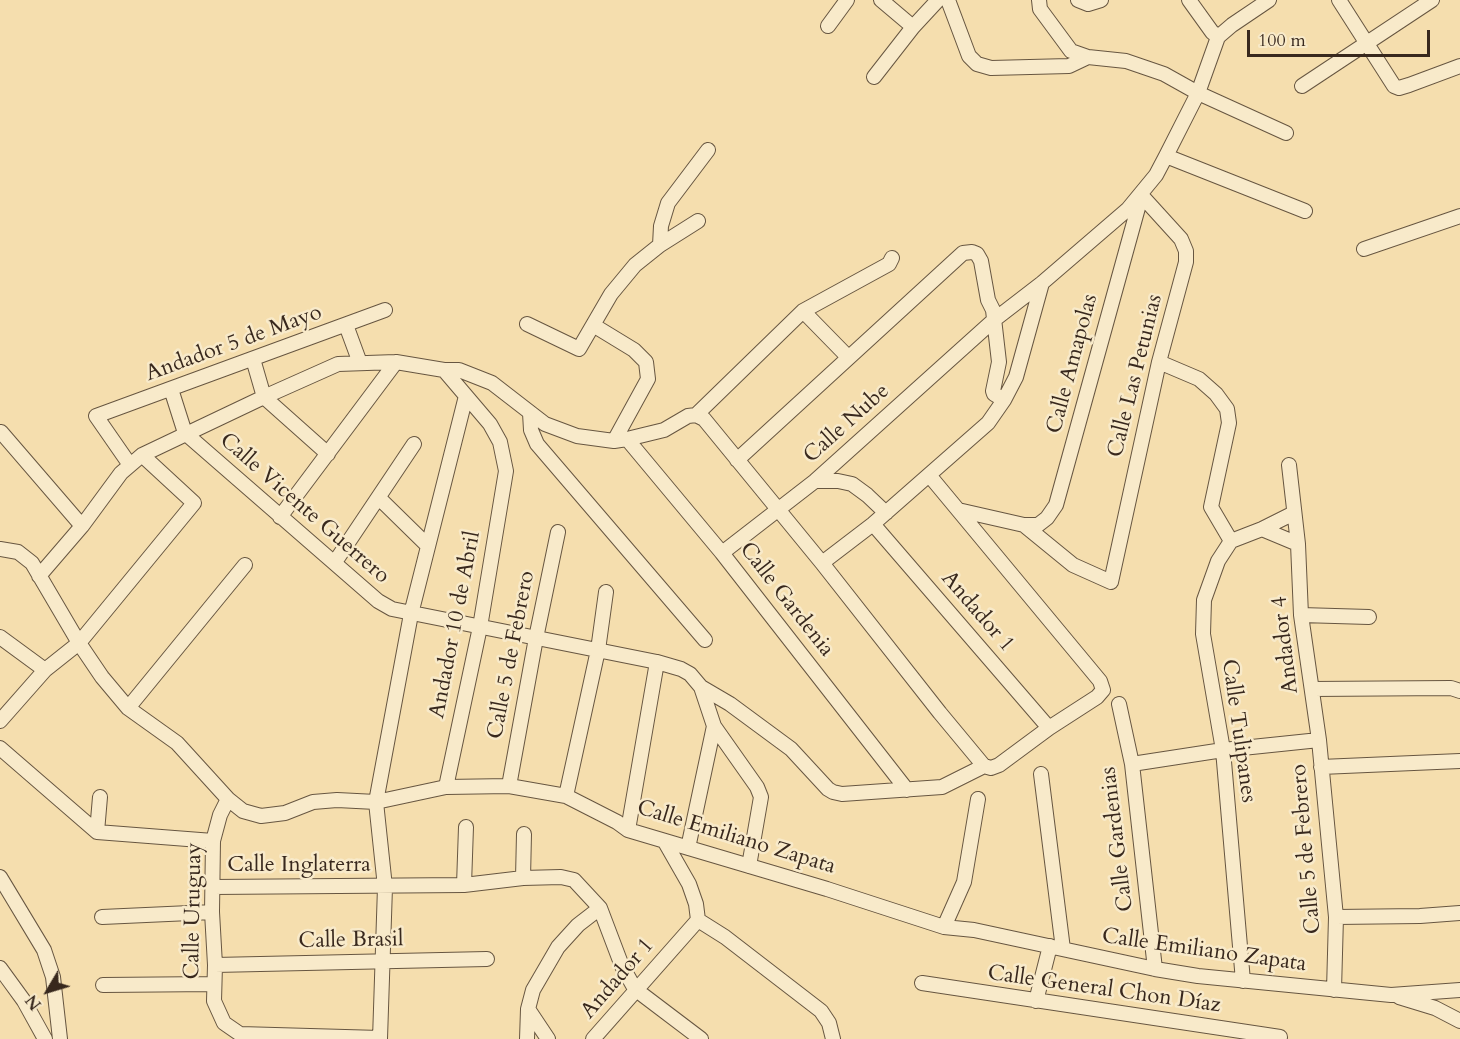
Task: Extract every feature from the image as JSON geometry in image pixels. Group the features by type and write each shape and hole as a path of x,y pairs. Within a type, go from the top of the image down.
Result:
{"street":[{"path":"828,26 847,0"},
{"path":"881,0 913,27"},
{"path":"874,77 913,27 938,0"},
{"path":"948,0 969,56 977,64 991,68 1069,66 1088,57"},
{"path":"1038,0 1040,9 1071,51 1088,57 1126,61 1164,74 1198,93 1286,133"},
{"path":"1189,0 1218,37"},
{"path":"1141,195 1166,156 1198,93 1218,37 1269,0"},
{"path":"1339,0 1394,86 1399,88 1458,70"},
{"path":"1302,86 1432,0"},
{"path":"660,245 668,203 708,150"},
{"path":"1166,156 1305,211"},
{"name":"Calle Nube","path":"722,553 815,481 994,321 1042,283 1128,209 1141,195"},
{"name":"Calle Las Petunias","path":"1024,525 1073,565 1111,582 1159,362 1186,262 1186,251 1181,239 1141,195"},
{"name":"Calle Amapolas","path":"1024,525 1038,525 1047,518 1056,505 1141,195"},
{"path":"1364,249 1460,216"},
{"path":"527,324 579,349 611,294 635,265 660,245 698,221"},
{"path":"737,460 963,253 977,254 981,261 988,300 993,310 999,362 993,391 1004,400"},
{"path":"696,415 803,310 889,264 892,258"},
{"path":"822,563 873,524 988,423 1016,377 1042,283"},
{"name":"Andador 5 de Mayo","path":"130,465 96,416 385,310"},
{"path":"803,310 848,357"},
{"path":"346,325 360,363"},
{"path":"593,326 634,350 646,362 648,379 621,440"},
{"path":"253,359 264,397 328,454"},
{"path":"280,517 396,362"},
{"path":"39,576 130,465 142,456 185,433 338,364 396,362 444,370 459,370 492,383 544,424 578,435 621,440 664,430 688,416 696,415 704,419 984,766"},
{"path":"1159,362 1199,379 1216,394 1227,409 1229,423 1211,507 1231,541 1294,513"},
{"path":"380,1039 381,961 386,887 376,802 411,614 466,396 444,370"},
{"name":"Calle Vicente Guerrero","path":"171,389 185,433 280,517 305,535 378,601 392,609 411,614 657,662 681,669 690,674 701,687 730,704 791,749 828,789 842,794 942,787 984,766 991,768 999,765 1049,728 1097,697 1103,690 1100,681 958,510"},
{"name":"Andador 10 de Abril","path":"446,787 480,627 506,471 500,442 490,424 466,396"},
{"path":"530,413 531,430 537,444 705,640"},
{"path":"2,432 82,526"},
{"name":"Calle Gardenia","path":"621,440 722,553 907,790"},
{"path":"335,562 414,444"},
{"path":"0,721 45,670 79,643 194,503 142,456"},
{"name":"Andador 4","path":"1289,465 1298,544 1301,615 1318,740"},
{"path":"929,475 958,510 1024,525"},
{"path":"815,481 838,481 852,484 886,513"},
{"path":"378,498 428,546"},
{"name":"Andador 1","path":"873,524 1049,728"},
{"path":"1262,529 1298,544"},
{"name":"Calle 5 de Febrero","path":"508,786 558,532"},
{"name":"Calle Tulipanes","path":"1231,541 1218,561 1204,600 1203,634 1223,750 1243,981"},
{"name":"Calle Emiliano Zapata","path":"0,549 18,552 32,563 79,643 102,677 128,708 177,743 228,799 243,811 261,816 285,813 313,802 337,800 364,803 446,787 508,786 566,796 628,830 944,927 974,930 1155,969 1243,981 1391,995 1460,990"},
{"path":"128,708 245,565"},
{"path":"566,796 598,650 606,592"},
{"path":"1301,615 1369,617"},
{"path":"0,637 45,670"},
{"path":"628,830 657,662"},
{"path":"701,687 714,726 757,787 761,797 750,866"},
{"path":"1312,689 1452,688 1460,691"},
{"name":"Calle Gardenias","path":"1119,704 1132,764 1155,969"},
{"path":"688,848 714,726"},
{"path":"1132,764 1223,750 1318,740"},
{"name":"Calle 5 de Febrero","path":"1318,740 1336,917 1334,990"},
{"path":"0,748 97,832 213,840"},
{"path":"1321,767 1460,761"},
{"path":"1036,1001 1057,948 1041,774"},
{"path":"97,832 100,797"},
{"name":"Calle Uruguay","path":"228,799 220,815 213,840 212,912 216,965 214,1001 224,1023 240,1034 380,1039"},
{"path":"944,927 964,882 978,799"},
{"path":"464,885 466,827"},
{"path":"523,878 524,834"},
{"path":"665,842 689,884 696,904 698,920 725,937 821,1011 829,1023 833,1039"},
{"path":"0,877 44,950 52,977 60,1039"},
{"name":"Calle Inglaterra","path":"213,887 464,885 523,878 561,877 574,880 600,908"},
{"path":"527,1039 528,1009 533,990 558,947 578,925 600,908 622,966 635,989 701,1039"},
{"path":"102,917 212,912"},
{"path":"1336,917 1460,913"},
{"name":"Andador 1","path":"593,1039 698,920"},
{"name":"Calle Brasil","path":"216,965 487,959"},
{"path":"0,968 24,1001 45,1039"},
{"name":"Calle General Chon Díaz","path":"922,983 1280,1037"},
{"path":"103,986 214,984"},
{"path":"1391,995 1436,1008 1460,1021"},
{"path":"528,1009 548,1039"}]}
